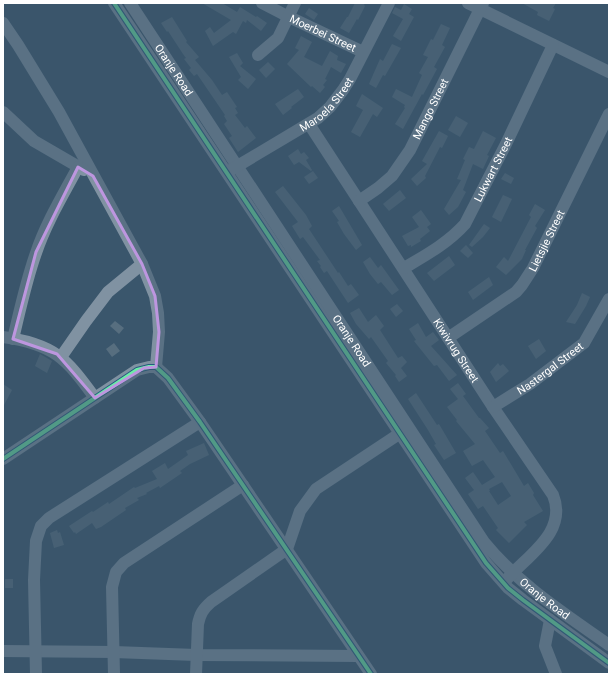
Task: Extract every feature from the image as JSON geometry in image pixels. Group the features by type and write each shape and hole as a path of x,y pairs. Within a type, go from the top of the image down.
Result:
{"street":[{"path":"114,3 231,169 399,434 476,549 504,583 522,600 609,663"},
{"name":"Oranje Road","path":"130,3 231,169 467,519 497,558 512,573 609,645"},
{"name":"Moerbei Street","path":"262,3 363,52"},
{"path":"258,55 278,38 295,3"},
{"name":"Maroela Street","path":"231,169 309,124 330,106 343,90 389,3"},
{"path":"468,3 482,6 553,45 609,72"},
{"name":"Mango Street","path":"359,201 392,176 410,150 482,6"},
{"path":"3,23 59,112 142,264 155,296 158,313 159,332 156,367"},
{"name":"Lukwart Street","path":"404,268 442,245 457,234 465,224 506,144 553,45"},
{"path":"3,112 34,141 93,176"},
{"name":"Lietsjie Street","path":"448,338 516,292 522,285 533,268 609,114"},
{"name":"Kiwivrug Street","path":"309,124 493,407 549,488 555,501 557,508 553,528 545,541 512,573 504,583"},
{"path":"78,167 58,203 36,252 8,338 41,346 61,357 75,370 95,398"},
{"path":"61,357 108,292 142,264"},
{"name":"Nastergal Street","path":"493,407 530,384 584,343 609,299"},
{"path":"3,459 137,370 156,367 168,378 200,422 371,674"},
{"path":"36,674 34,580 36,541 41,526 49,518 200,422"},
{"path":"196,674 199,616 202,611 211,602 287,549 300,511 316,489 399,434"},
{"path":"114,674 112,587 114,577 119,567 243,485"},
{"path":"550,620 545,646 556,674"},
{"path":"3,651 114,652 196,655 358,656"}],"highlighted area":[{"path":"78,167 93,176 142,264 155,296 159,332 156,367 144,368 95,398 57,354 13,339 36,252"}],"building":[{"path":"202,3 222,3 237,12 240,7 267,23 261,31 247,20 246,23 243,21 236,34 233,32 213,46 205,31 210,27 214,33 231,20"},
{"path":"355,3 365,3 365,6 349,33 340,28 348,17"},
{"path":"522,3 556,3 553,8 555,9 549,21 537,15 538,12"},
{"path":"404,4 412,9 409,14 414,17 401,41 393,36 403,19 392,13 395,7 401,10"},
{"path":"309,8 318,14 314,20 305,14"},
{"path":"172,17 187,41 186,42 199,57 195,60 212,80 222,95 227,92 237,107 235,108 238,113 235,115 245,128 247,126 256,138 238,152 229,138 232,136 224,124 227,121 224,116 225,115 197,74 194,76 189,70 191,68 184,59 186,58 161,23"},
{"path":"441,24 450,28 442,45 445,47 434,67 437,69 403,129 395,124 405,108 405,105 392,97 396,89 412,97 422,75 419,73 428,57 423,55"},
{"path":"301,36 312,42 304,57 322,66 330,51 338,56 337,60 346,64 341,73 331,67 325,79 327,80 323,85 325,87 320,93 312,86 311,87 287,64 299,50 295,48"},
{"path":"392,44 401,48 385,76 383,75 376,88 369,84 380,59 383,61"},
{"path":"237,53 243,63 240,66 256,79 248,89 238,80 241,77 229,57"},
{"path":"268,62 275,69 266,78 259,70"},
{"path":"298,89 304,97 283,115 275,104"},
{"path":"362,94 383,108 377,117 373,114 360,137 351,132 363,110 356,106"},
{"path":"456,116 468,123 460,137 448,130"},
{"path":"439,131 448,136 442,148 440,147 425,176 426,178 417,186 411,179 427,164 422,161"},
{"path":"483,131 496,138 487,155 489,156 483,169 473,164 463,190 466,192 458,207 449,215 444,209 461,180 457,179 465,160 463,159 469,147 474,149"},
{"path":"298,149 301,154 304,152 309,158 306,160 312,170 311,171 299,162 294,165 288,156"},
{"path":"313,171 318,178 309,184 304,177"},
{"path":"505,173 514,178 511,184 501,179"},
{"path":"283,186 306,215 312,226 309,229 338,273 339,272 348,286 351,284 359,295 348,303 327,271 324,273 320,267 321,266 317,261 320,260 303,237 300,239 292,226 298,222 275,192"},
{"path":"400,190 406,198 389,211 383,204"},
{"path":"503,195 512,199 501,222 492,217"},
{"path":"535,204 545,210 535,226 537,228 525,250 522,259 506,275 496,267 504,257 508,261 531,217 529,215"},
{"path":"339,206 362,245 356,250 344,234 337,222 339,221 332,211"},
{"path":"421,210 431,224 427,227 430,231 420,239 421,241 411,247 411,245 408,246 402,236 419,227 412,217"},
{"path":"484,224 490,228 472,247 469,245"},
{"path":"466,245 473,253 468,258 460,251"},
{"path":"449,256 455,265 434,281 427,273"},
{"path":"370,257 378,268 381,265 399,290 392,295 381,282 378,284 363,262"},
{"path":"489,277 493,285 473,300 468,292"},
{"path":"582,293 590,297 586,306 575,324 566,322 577,305"},
{"path":"397,304 403,311 396,317 390,309"},
{"path":"359,308 368,322 376,315 384,326 380,330 398,358 402,356 407,362 401,368 407,376 399,382 395,376 396,375 386,363 388,361 371,337 369,339 356,324 350,313"},
{"path":"115,321 124,328 119,334 110,326"},
{"path":"418,323 426,337 433,332 439,340 431,346 457,375 449,381 437,365 434,366 414,341 416,340 409,329"},
{"path":"539,339 546,351 536,359 528,346"},
{"path":"114,343 120,351 112,357 106,349"},
{"path":"40,354 52,361 47,373 35,366"},
{"path":"498,363 500,366 503,364 509,371 496,382 490,372"},
{"path":"458,383 466,394 463,396 479,418 489,428 485,431 500,453 503,451 524,486 528,483 534,493 533,495 543,511 524,522 527,525 509,543 496,530 498,528 483,506 478,509 468,494 474,490 465,478 473,472 482,485 495,477 483,460 472,466 463,451 475,444 456,421 457,420 447,407 458,399 450,389","holes":["502,482 511,496 498,505 489,489"]},
{"path":"3,384 12,390 3,407"},
{"path":"416,393 437,425 439,424 456,453 444,460 434,445 436,444 428,430 408,399"},
{"path":"204,443 209,455 190,464 180,471 182,473 160,488 159,486 146,493 147,494 137,498 139,500 125,508 126,510 101,527 96,529 92,523 76,534 69,526 108,502 109,504 134,487 135,488 157,479 152,471 165,463 168,469 188,455 186,451"},
{"path":"57,530 58,533 60,532 64,545 54,548 50,533"},
{"path":"5,579 13,579 13,588 5,588"}],"cycle path":[{"path":"114,3 486,563 508,588 609,663"},
{"path":"3,459 137,370 156,367 168,378 200,422 371,674"}]}
